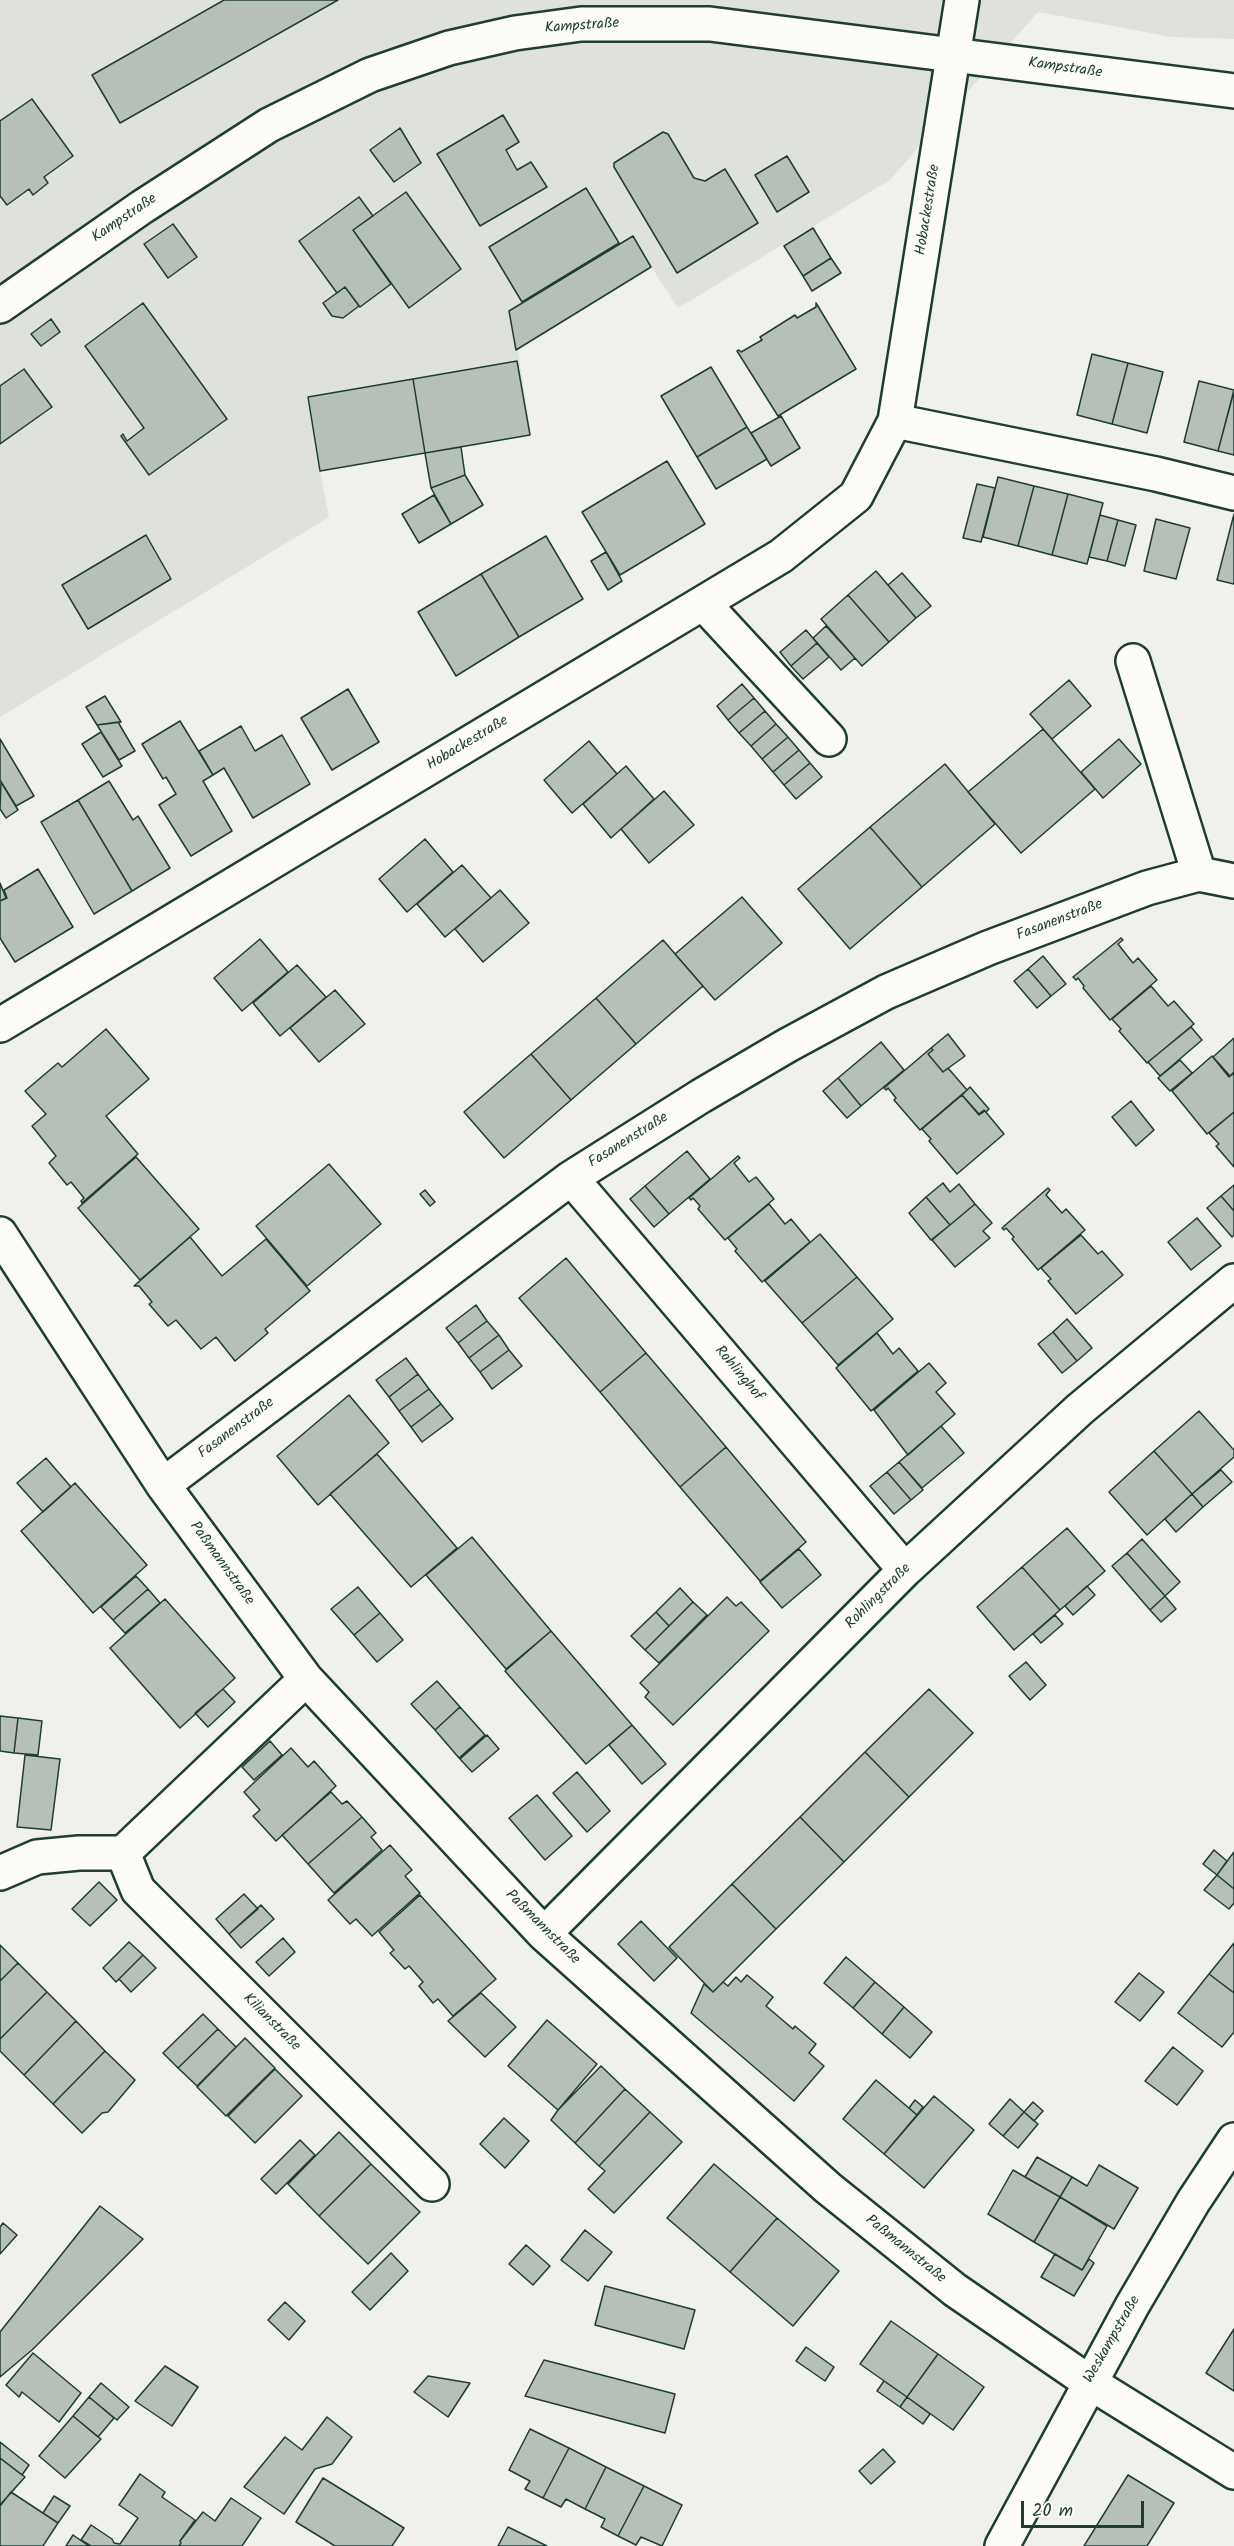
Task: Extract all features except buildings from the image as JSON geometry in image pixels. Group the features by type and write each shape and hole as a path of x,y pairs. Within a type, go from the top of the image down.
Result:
{"street":[{"name":"Hobackestraße","path":"0,1025 781,556 856,496 895,421 962,0"},
{"name":"Kampstraße","path":"0,306 142,207 269,125 370,75 448,48 515,33 581,24 710,12 955,54 1234,91"},
{"path":"895,421 1156,474 1234,493"},
{"path":"703,603 829,739"},
{"path":"1133,661 1199,874 1234,881"},
{"name":"Fasanenstraße","path":"164,1485 572,1178 730,1078 886,992 988,948 1147,888 1199,874"},
{"name":"Rohlinghof","path":"572,1178 905,1570"},
{"name":"Paßmannstraße","path":"0,1234 164,1485 306,1679 544,1934 828,2188 955,2290 1089,2382 1234,2472"},
{"name":"Rohlingstraße","path":"544,1934 905,1570 1080,1409 1234,1281"},
{"path":"0,1873 37,1857 79,1853 123,1854 306,1679"},
{"name":"Kilianstraße","path":"123,1854 138,1890 432,2184"},
{"name":"Weskampstraße","path":"1002,2546 1089,2382 1188,2211 1234,2140"}],"shaded area":[{"path":"0,0 1234,0 1234,39 1171,37 1038,12 890,180 678,308 652,268 518,350 531,435 320,471 329,517 0,717"}]}
